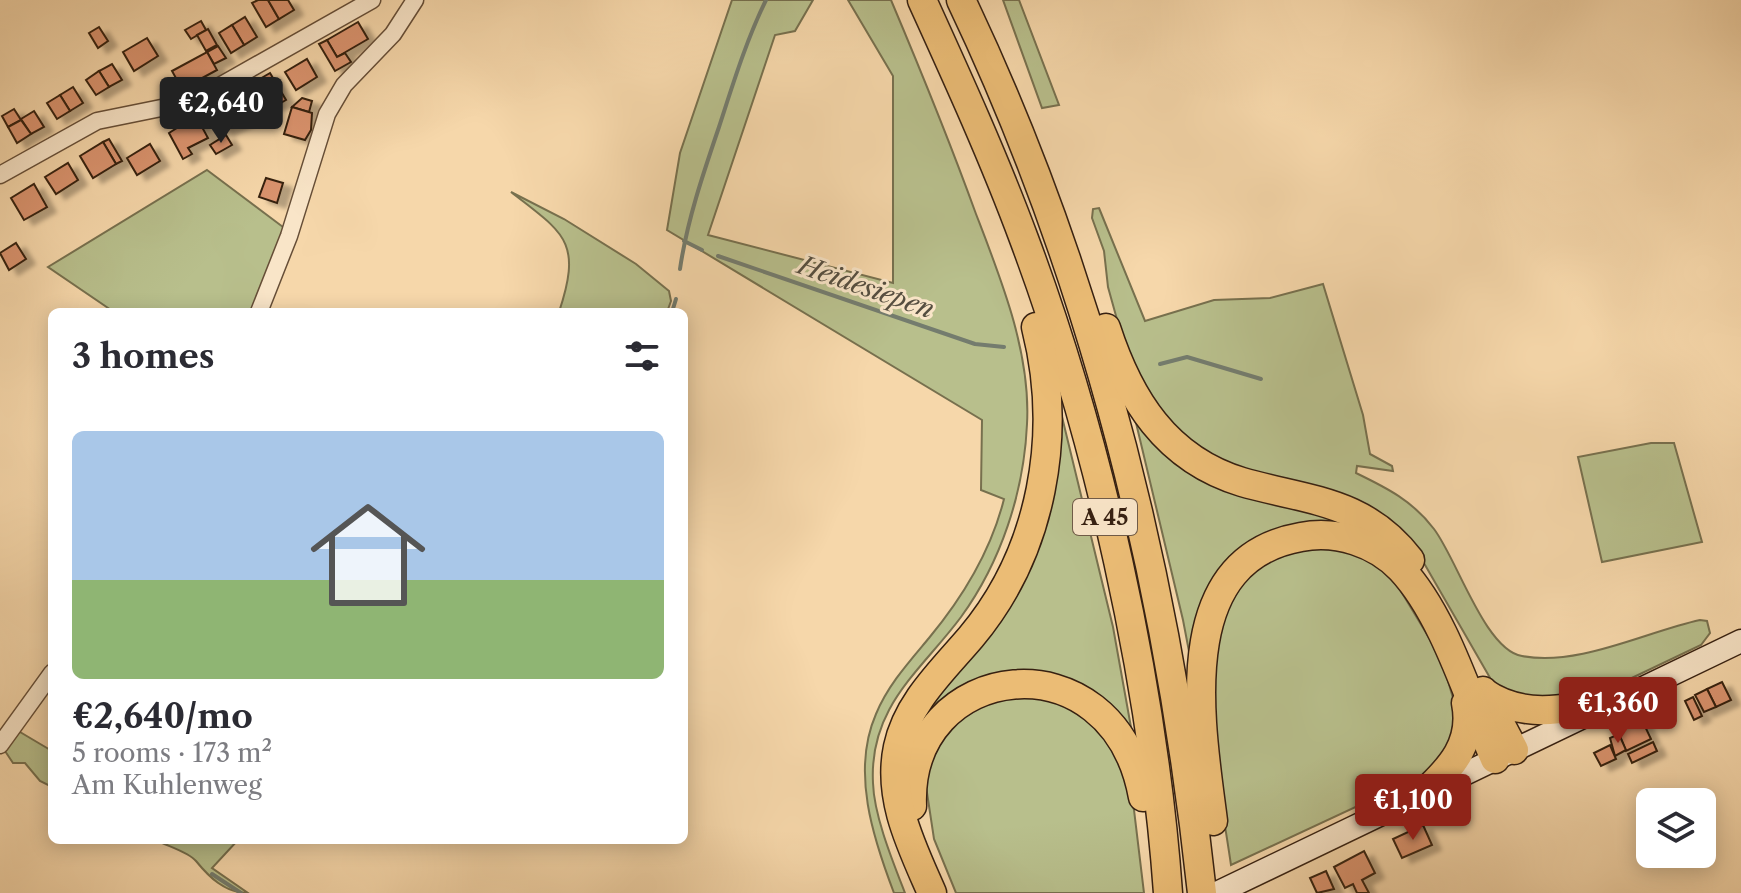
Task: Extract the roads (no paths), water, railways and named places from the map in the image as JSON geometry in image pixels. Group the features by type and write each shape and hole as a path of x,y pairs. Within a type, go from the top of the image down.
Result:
{"highway":[{"name":"A 45","path":"922,0 1024,240 1062,352 1109,531 1140,680 1164,843 1168,893"},
{"name":"A 45","path":"961,0 983,46 1067,262 1122,449 1156,594 1182,738 1202,893"},
{"path":"932,893 901,814 895,780 898,748 922,695 984,621 1009,580 1031,529 1046,454 1048,410 1044,364 1028,295 988,182 989,154"},
{"path":"1067,262 1104,320 1127,384 1156,428 1190,457 1217,472 1335,505 1373,523 1389,535 1414,565 1504,754"},
{"path":"1216,893 1219,878 1202,730 1203,658 1210,616 1216,600 1235,571 1250,558 1279,543 1311,535 1347,538 1377,550 1399,567 1413,584 1472,687 1508,706 1540,712 1623,697"},
{"path":"942,893 914,822 913,781 921,754 937,725 964,702 992,689 1027,684 1078,696 1094,705 1118,732 1140,781 1156,893"},
{"path":"1424,793 1458,759 1465,743 1472,687"}],"main road":[{"path":"1216,893 1741,641"}],"street":[{"path":"0,175 97,121 176,105 218,87 372,0"},
{"path":"261,308 289,236 327,114 344,85 382,48 415,0"},
{"path":"0,745 48,679"}],"waterway":[{"path":"680,269 701,180 740,63 766,0"},
{"name":"Heidesiepen","path":"684,241 702,250"},
{"name":"Heidesiepen","path":"718,256 975,344 1004,347"},
{"path":"673,308 676,299"},
{"name":"Heidesiepen","path":"1160,364 1187,357 1261,379"},
{"path":"212,874 241,893"}]}
